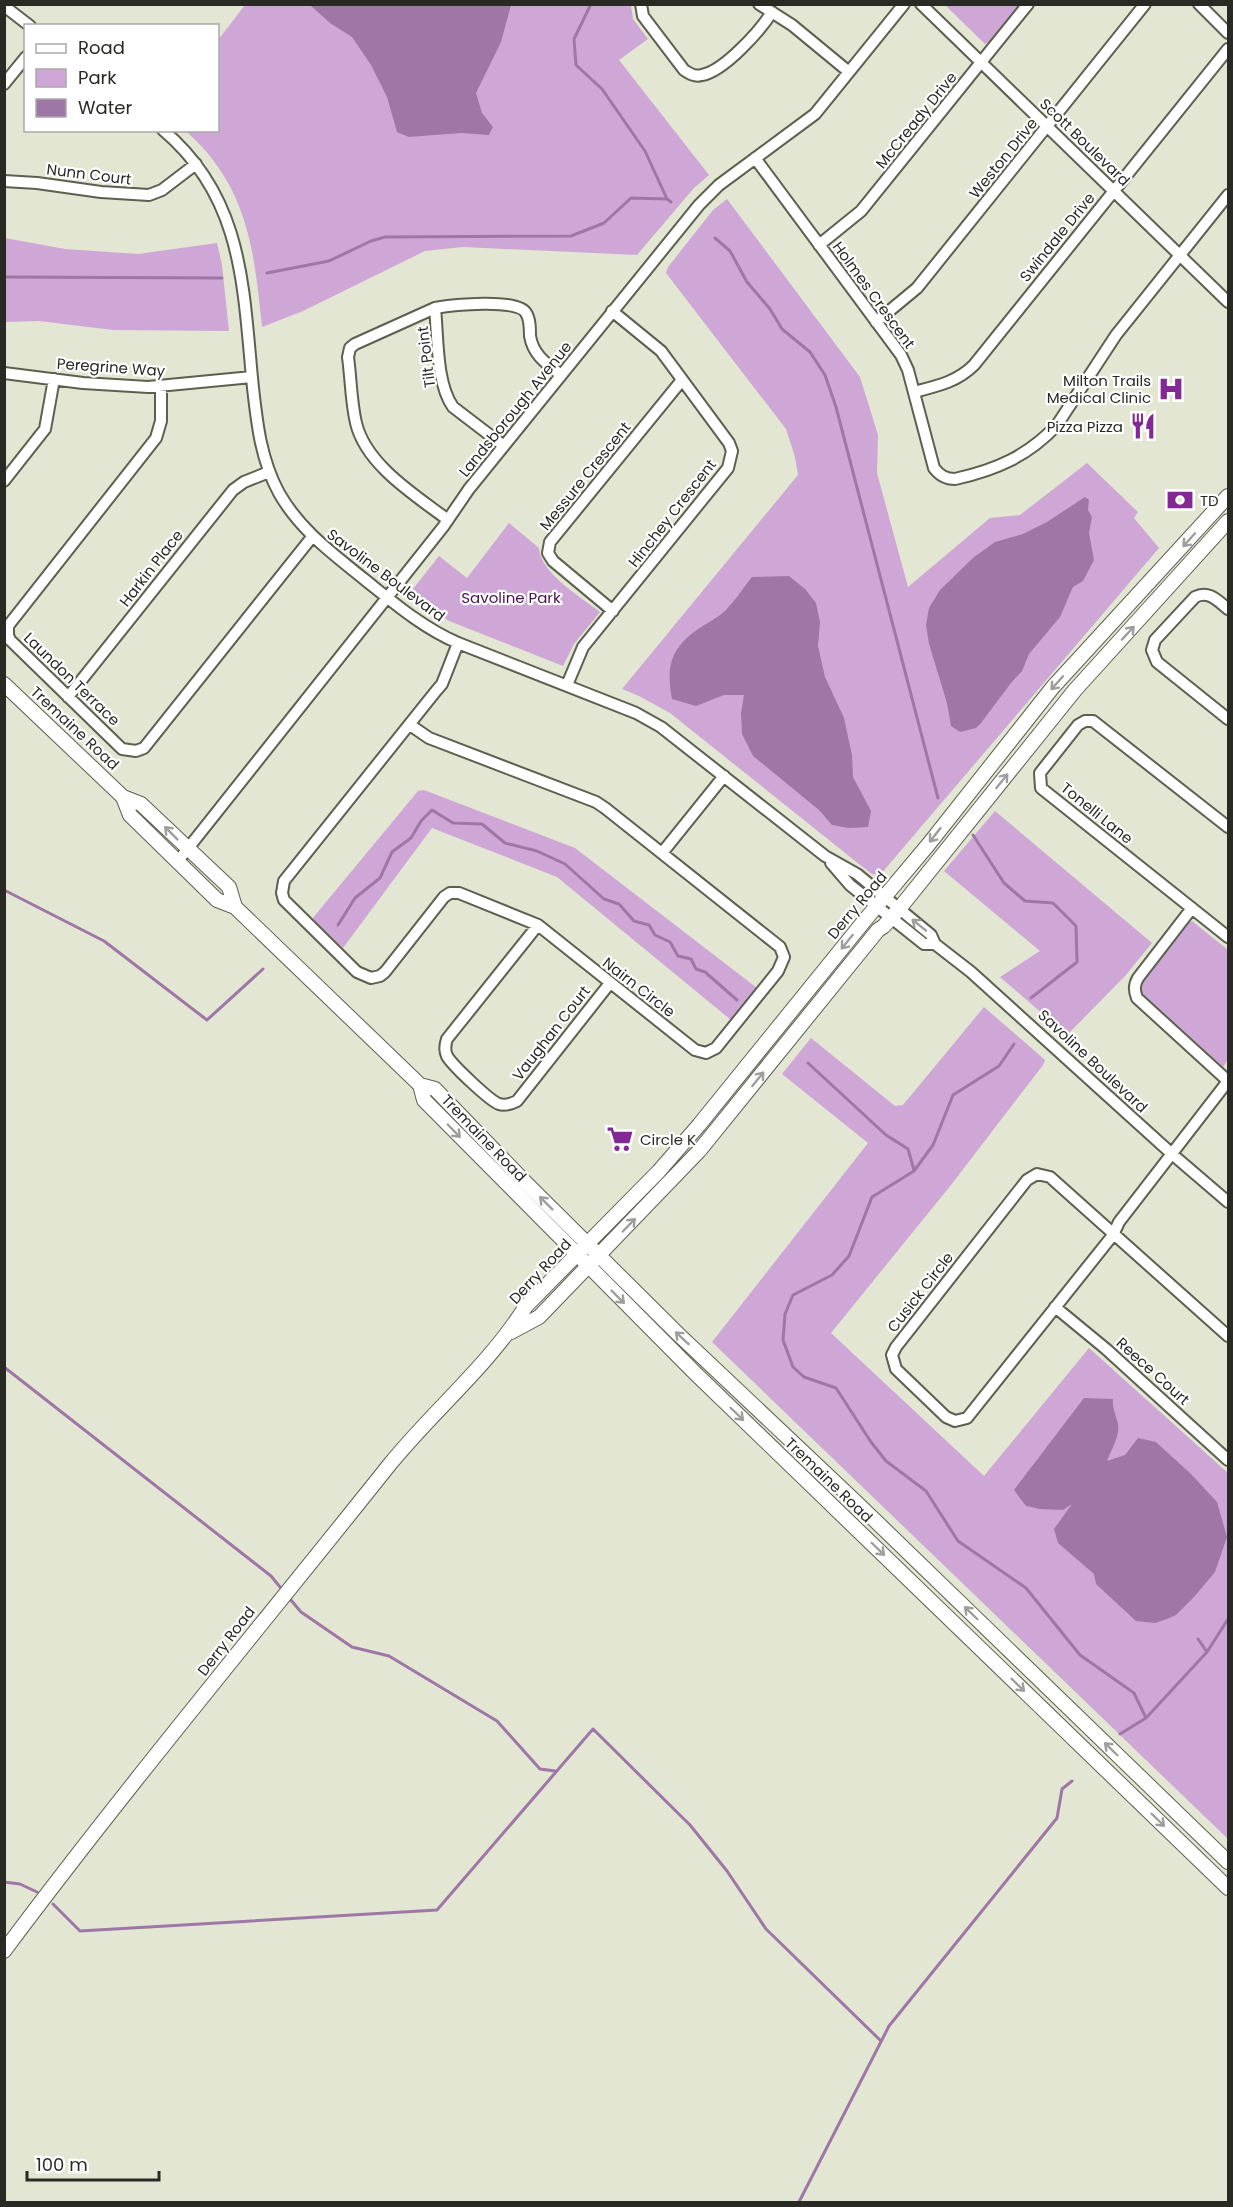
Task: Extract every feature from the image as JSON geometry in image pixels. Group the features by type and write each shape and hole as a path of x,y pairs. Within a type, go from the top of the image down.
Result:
{"main road":[{"name":"Derry Road","path":"4,1952 267,1615 413,1436 509,1333 526,1306 577,1256 699,1125 1053,687 1228,496"},
{"name":"Derry Road","path":"509,1333 539,1317 699,1151 1075,690 1228,521"},
{"name":"Tremaine Road","path":"4,684 123,796 141,804 229,887 235,907"},
{"name":"Tremaine Road","path":"123,796 130,815 217,900 235,907 420,1085 435,1089 672,1328 858,1504 1228,1862"},
{"name":"Tremaine Road","path":"420,1085 424,1100 588,1267 712,1390 1228,1888"}],"street":[{"path":"640,4 643,16 684,70 699,76 710,73 747,45 772,12"},
{"path":"759,4 792,25 849,72"},
{"name":"Landsborough Avenue","path":"178,861 388,597 448,520 469,489 699,205 719,185 814,114 903,4"},
{"name":"Scott Boulevard","path":"921,4 1228,302"},
{"name":"McCready Drive","path":"819,245 861,211 1028,4"},
{"name":"Weston Drive","path":"876,322 917,288 1146,4"},
{"path":"1199,4 1228,33"},
{"path":"4,6 27,24"},
{"name":"Swindale Drive","path":"914,392 949,383 965,374 974,365 1228,49"},
{"path":"4,84 24,59"},
{"name":"Savoline Boulevard","path":"166,132 196,164 218,199 234,238 259,434 269,472 285,503 312,537 425,626 458,643 650,720 825,856 857,874 881,902 895,913 924,944 935,944 971,972 1228,1202"},
{"name":"Holmes Crescent","path":"755,158 901,355 908,370 934,468 940,475 949,479 998,468 1039,442 1057,425 1116,335 1228,195"},
{"name":"Nunn Court","path":"4,181 149,195 162,190 196,164"},
{"path":"448,520 384,469 369,453 356,423 348,357 350,348 435,308 518,305 526,313 532,345 536,352 561,375"},
{"name":"Tilt Point","path":"435,308 442,380 448,400 453,407 504,446"},
{"name":"Hinchey Crescent","path":"567,685 583,647 728,468 732,451 729,443 661,351 612,311"},
{"name":"Peregrine Way","path":"4,373 83,383 161,387 252,377"},
{"path":"4,481 45,429 54,379"},
{"name":"Messure Crescent","path":"613,611 553,561 548,553 550,542 682,380"},
{"name":"Laundon Terrace","path":"161,387 159,434 8,626 10,640 122,748 136,751 144,748 312,537"},
{"name":"Harkin Place","path":"68,697 233,490 238,485 269,472"},
{"path":"1228,609 1212,596 1201,594 1195,597 1155,640 1152,650 1157,662 1228,719"},
{"name":"Nairn Circle","path":"410,725 429,738 596,802 613,813 780,947 784,957 783,964 716,1048 706,1053 695,1050 538,925 459,893 450,893 439,902 385,972 380,976 370,978 357,972 284,900 282,893 284,881 442,684 458,643"},
{"name":"Tonelli Lane","path":"1228,827 1093,721 1085,721 1078,725 1040,773 1041,788 1228,937"},
{"path":"662,853 724,776"},
{"path":"1192,908 1138,978 1135,983 1135,992 1137,998 1228,1081"},
{"name":"Vaughan Court","path":"538,925 445,1044 449,1059 492,1101 504,1105 517,1101 610,983"},
{"name":"Cusick Circle","path":"1113,1234 1050,1177 1043,1174 1032,1176 896,1347 892,1355 894,1365 946,1417 955,1421 963,1420 1113,1234 1119,1222 1228,1081"},
{"path":"1113,1234 1228,1336"},
{"name":"Reece Court","path":"1055,1307 1114,1356 1228,1460"}],"green space":[{"path":"245,5 631,5 633,19 648,39 619,60 709,175 693,189 637,255 463,247 425,251 303,311 262,327 251,245 235,197 223,174 207,152 187,132 219,132 219,39"},
{"path":"945,5 1020,5 993,39 985,44"},
{"path":"727,199 860,377 878,435 877,473 908,587 990,518 1020,515 1087,463 1138,512 1134,518 1159,548 880,875 872,874 859,864 670,713 622,689 798,475 786,429 666,273 668,267 713,210"},
{"path":"5,238 65,249 138,254 217,243 222,265 229,331 113,330 39,321 5,322"},
{"name":"Savoline Park","path":"509,523 539,548 546,566 563,584 600,612 574,644 563,666 449,621 409,594 439,556 467,578"},
{"path":"424,790 575,848 757,988 731,1020 557,877 432,828 343,948 312,919 418,791"},
{"path":"995,811 1152,943 1125,976 1068,1034 1000,977 1040,951 944,871"},
{"path":"1192,921 1228,950 1228,1060 1223,1067 1141,993 1141,983"},
{"path":"984,1007 1045,1060 1043,1065 951,1185 831,1333 984,1476 1089,1348 1228,1473 1228,1839 712,1342 868,1143 782,1074 811,1038 895,1106 903,1105"}],"water":[{"path":"310,5 511,5 501,42 476,93 482,113 493,127 489,135 461,133 409,137 397,132 387,97 371,65 352,37 330,23"},
{"path":"1085,497 1089,500 1088,510 1092,517 1089,533 1094,560 1083,581 1073,587 1060,617 1029,654 1022,671 981,723 976,728 960,732 951,726 947,703 929,644 926,625 929,608 940,590 974,557 995,542 1023,534 1047,522"},
{"path":"789,576 805,589 816,603 820,622 818,646 825,677 844,718 852,755 853,777 871,811 868,827 849,828 832,825 819,810 753,756 742,734 741,713 744,695 724,695 696,706 672,699 670,668 681,644 698,629 725,611 752,577"},
{"path":"1084,1398 1113,1399 1118,1429 1107,1461 1125,1455 1138,1438 1156,1442 1217,1502 1227,1537 1215,1572 1176,1615 1167,1619 1155,1623 1136,1621 1096,1584 1094,1574 1058,1543 1054,1529 1072,1504 1063,1510 1026,1506 1014,1490"}],"waterway":[{"path":"591,4 574,39 576,65 602,89 645,151 667,199 671,202"},
{"path":"267,273 329,261 371,241 385,237 571,236 604,223 631,198 667,199"},
{"path":"715,238 730,251 747,282 770,309 782,329 810,352 825,375 836,407 938,798"},
{"path":"4,277 222,278"},
{"path":"338,925 355,898 380,878 392,852 411,838 421,821 432,810 453,823 482,824 505,843 537,851 565,864 604,899 619,904 634,921 649,925 655,935 670,942 678,956 691,959 696,969 705,972 737,1000"},
{"path":"973,835 1004,883 1025,901 1053,903 1076,926 1077,962 1031,998"},
{"path":"4,890 104,941 207,1020 263,969"},
{"path":"1014,1044 999,1066 953,1095 933,1145 914,1171 872,1197 849,1256 832,1275 793,1295 785,1314 783,1340 793,1367 804,1377 836,1388 886,1461 926,1491 958,1541 1026,1588 1080,1655 1134,1693 1146,1718 1120,1734"},
{"path":"808,1063 886,1135 908,1149 914,1170"},
{"path":"4,1367 271,1576 280,1587"},
{"path":"290,1599 301,1612 352,1647 389,1656 497,1721 540,1769 555,1771"},
{"path":"1146,1718 1207,1652 1228,1619"},
{"path":"1198,1639 1207,1652"},
{"path":"53,1904 80,1931 437,1910 593,1729 690,1825 727,1871 766,1929 881,2041"},
{"path":"799,2202 889,2026 1057,1818 1062,1789 1072,1781"},
{"path":"4,1882 20,1884 37,1892"}],"place":[{"name":"Milton Trails Medical Clinic","path":"1171,389"},
{"name":"Pizza Pizza","path":"1143,426"},
{"name":"TD","path":"1180,500"},
{"name":"Circle K","path":"620,1139"}]}
